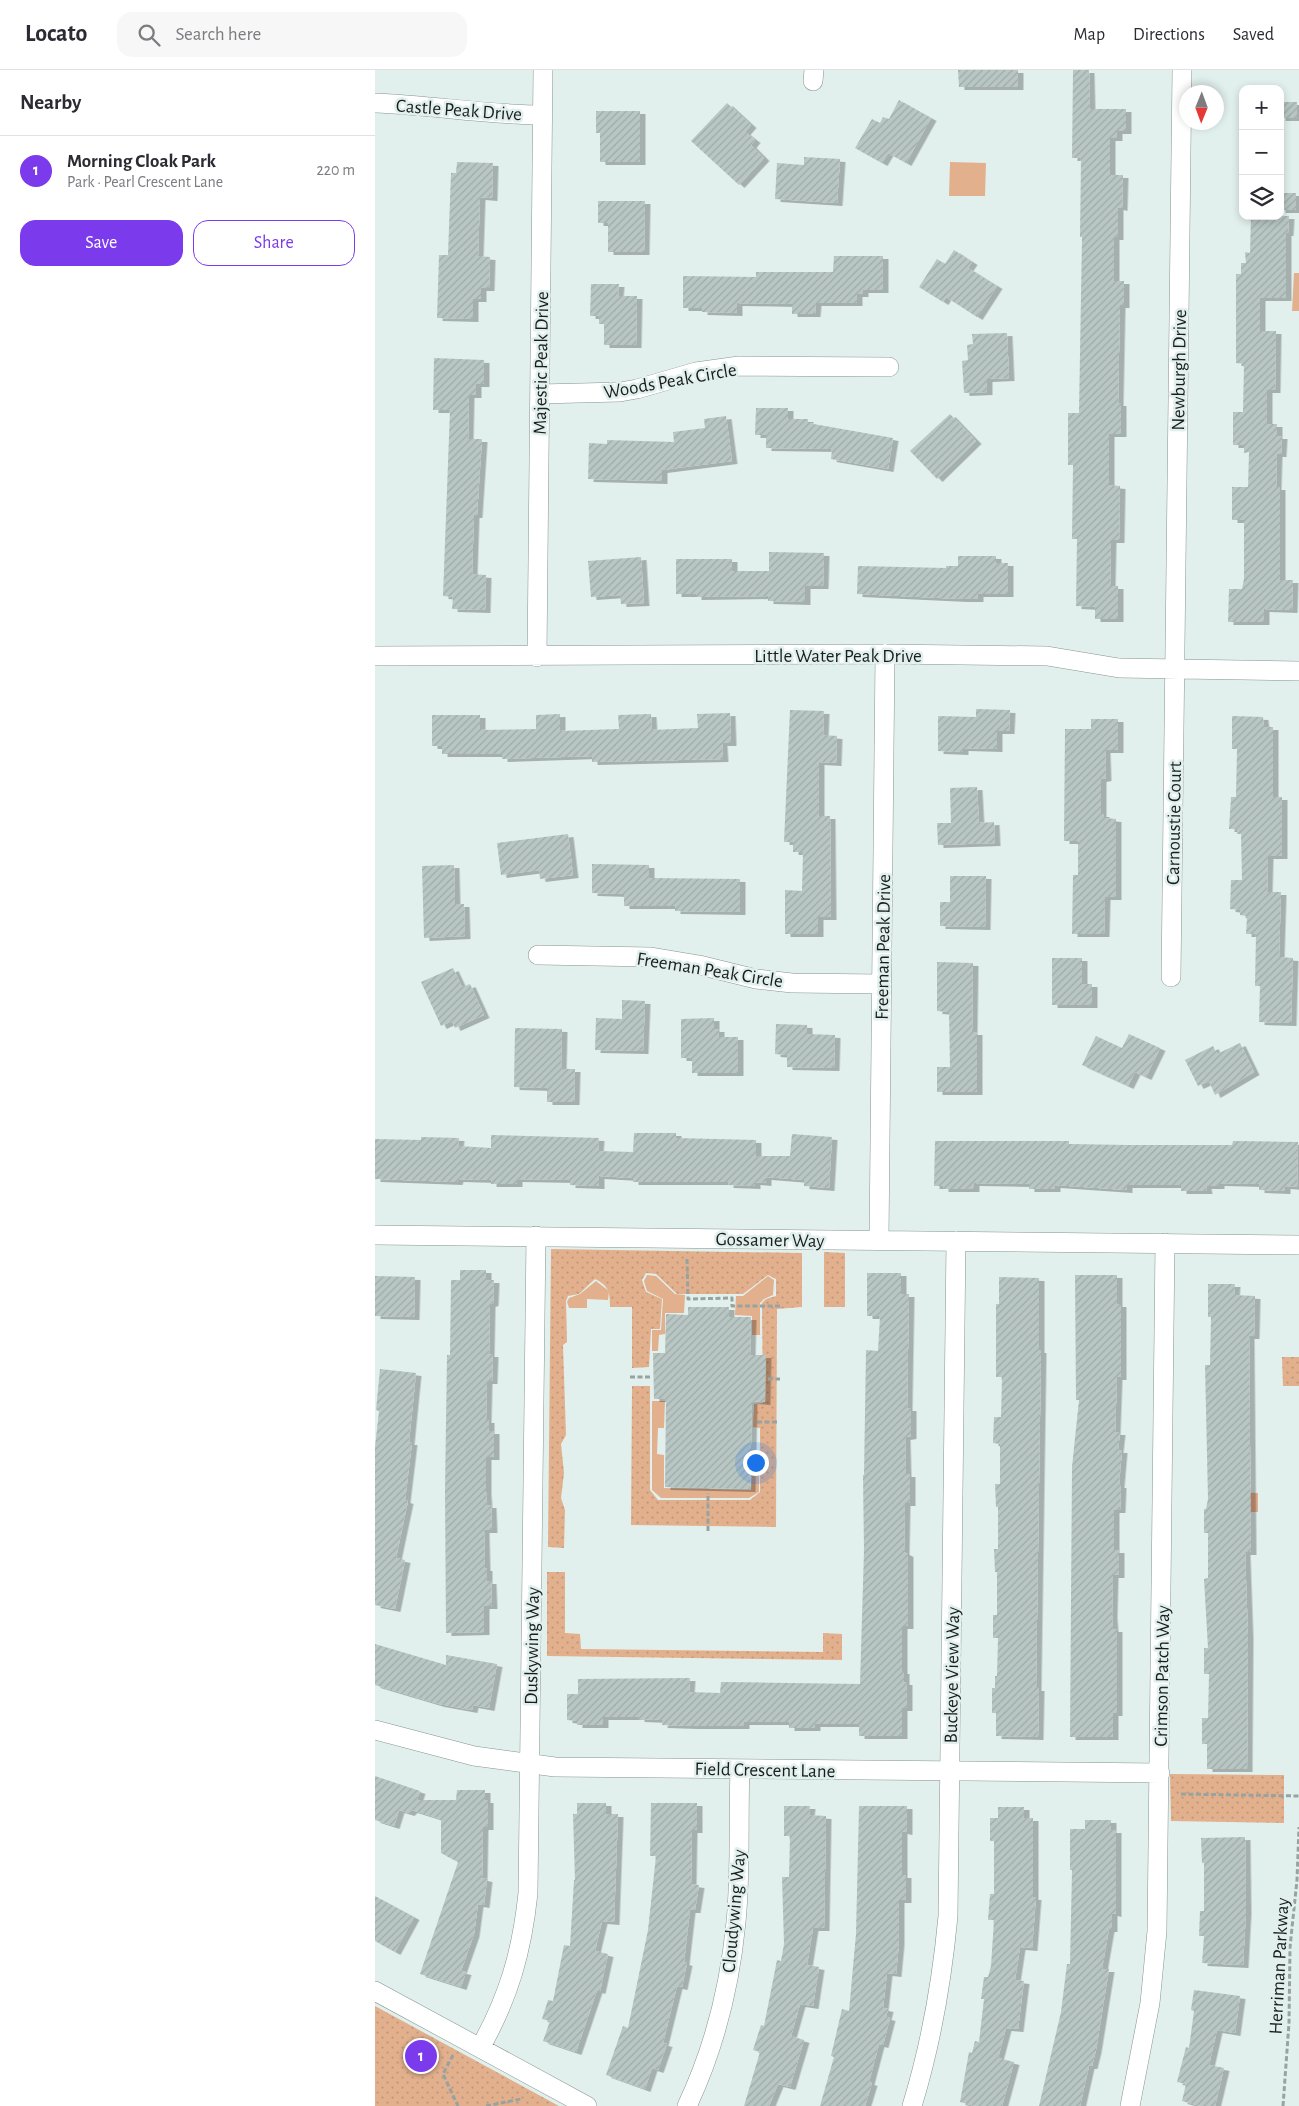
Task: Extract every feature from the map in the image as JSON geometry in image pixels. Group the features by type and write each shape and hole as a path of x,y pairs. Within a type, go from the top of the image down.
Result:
{"street":[{"name":"Majestic Peak Drive","path":"537,657 543,70"},
{"name":"Newburgh Drive","path":"1175,669 1182,70"},
{"name":"Castle Peak Drive","path":"375,103 415,104 489,114 543,115"},
{"name":"Woods Peak Circle","path":"540,394 620,392 696,372 739,366 889,367"},
{"name":"Little Water Peak Drive","path":"375,656 537,657 885,654 1047,656 1119,668 1299,671"},
{"name":"Freeman Peak Drive","path":"879,1240 885,654"},
{"name":"Carnoustie Court","path":"1171,977 1175,669"},
{"name":"Freeman Peak Circle","path":"538,955 651,957 699,965 756,980 792,983 882,984"},
{"name":"Gossamer Way","path":"375,1234 1299,1245"},
{"name":"Duskywing Way","path":"480,2048 501,2007 521,1942 527,1893 536,1236"},
{"name":"Buckeye View Way","path":"912,2106 932,2029 945,1952 949,1890 956,1241"},
{"name":"Crimson Patch Way","path":"1130,2106 1144,2040 1154,1966 1158,1903 1165,1243"},
{"name":"Field Crescent Lane","path":"375,1730 474,1756 555,1767 1160,1773"},
{"name":"Cloudywing Way","path":"687,2106 713,2039 733,1949 738,1894 740,1769"},
{"path":"375,1991 587,2106"}],"path":[{"path":"687,1259 688,1299 732,1298 732,1306 781,1306"},
{"path":"630,1377 651,1377"},
{"path":"768,1379 780,1379"},
{"path":"757,1422 779,1422"},
{"path":"708,1493 708,1531"},
{"path":"1181,1794 1299,1796"},
{"name":"Herriman Parkway","path":"1283,2106 1289,2023 1290,1947 1297,1880 1299,1827"},
{"path":"456,2048 443,2074 458,2106"},
{"path":"486,2106 521,2099"}],"shaded area":[{"path":"950,162 986,163 985,196 949,196"},
{"path":"1294,273 1299,273 1299,311 1292,311"},
{"path":"551,1249 802,1253 802,1307 777,1309 776,1527 631,1525 632,1386 650,1386 650,1490 658,1500 750,1500 760,1492 760,1428 753,1427 754,1404 763,1403 762,1303 766,1299 776,1296 776,1279 768,1275 743,1294 677,1294 656,1274 646,1273 642,1280 646,1292 662,1299 660,1329 651,1329 649,1367 632,1368 632,1307 610,1307 608,1290 595,1279 579,1294 568,1296 566,1301 567,1342 563,1345 566,1435 561,1444 564,1473 561,1498 565,1510 564,1548 548,1547"},
{"path":"824,1252 845,1253 845,1307 824,1307"},
{"path":"647,1275 656,1276 675,1294 685,1295 684,1313 665,1313 665,1334 659,1335 658,1351 652,1351 652,1330 661,1330 663,1299 647,1291 644,1281"},
{"path":"768,1276 774,1280 773,1295 760,1303 760,1335 752,1335 752,1316 735,1315 736,1296 743,1296"},
{"path":"596,1281 609,1291 608,1300 587,1299 587,1308 569,1308 567,1302 569,1298 580,1294"},
{"path":"1282,1357 1299,1357 1299,1386 1283,1386"},
{"path":"652,1401 665,1401 664,1428 658,1428 657,1454 664,1455 664,1488 751,1490 753,1455 759,1455 759,1492 749,1498 661,1498 652,1490"},
{"path":"1232,1492 1258,1493 1258,1512 1232,1512"},
{"path":"547,1572 565,1572 565,1633 580,1634 581,1649 823,1652 823,1633 842,1634 842,1660 547,1656"},
{"path":"1170,1774 1284,1775 1284,1823 1171,1821"},
{"path":"375,2006 559,2106 375,2106"}],"building":[{"path":"958,70 1018,70 1018,87 959,87"},
{"path":"1073,70 1089,70 1090,109 1126,109 1126,131 1117,131 1117,138 1110,138 1110,175 1123,175 1122,208 1118,207 1118,237 1114,237 1114,281 1124,281 1124,305 1120,305 1118,403 1121,403 1121,434 1109,434 1109,485 1120,486 1119,540 1111,540 1110,586 1118,586 1118,619 1095,619 1095,607 1076,606 1077,539 1072,539 1073,465 1068,465 1068,413 1079,413 1082,237 1080,237 1081,158 1072,158"},
{"path":"899,100 931,118 906,163 888,153 882,163 855,148 872,119 880,123 883,117 889,119"},
{"path":"1284,102 1297,102 1297,118 1284,118"},
{"path":"727,103 751,125 745,132 755,140 751,145 764,158 739,185 691,141"},
{"path":"596,111 640,111 640,162 600,162 600,133 596,133"},
{"path":"804,157 840,159 837,203 775,199 777,163 804,165"},
{"path":"457,162 493,163 492,198 480,197 478,256 490,257 489,288 481,288 481,299 473,299 473,319 437,318 439,255 448,255 451,173 456,173"},
{"path":"1284,193 1296,193 1296,210 1284,210"},
{"path":"598,201 645,201 644,252 608,252 608,223 598,223"},
{"path":"1284,216 1289,216 1288,233 1286,233 1286,298 1260,298 1260,331 1276,331 1275,390 1267,390 1267,424 1277,424 1277,436 1282,436 1281,454 1277,454 1276,487 1280,487 1280,580 1293,580 1292,610 1264,609 1264,622 1228,622 1229,589 1242,589 1244,579 1244,520 1232,520 1232,487 1248,487 1249,452 1244,453 1244,445 1233,445 1233,412 1243,412 1244,364 1236,363 1236,274 1241,274 1241,263 1246,263 1245,252 1250,253 1251,220 1284,220"},
{"path":"954,250 972,262 968,268 997,286 977,317 946,297 943,302 919,287 937,259 945,264"},
{"path":"834,256 883,256 883,290 863,290 863,294 857,294 857,303 816,303 815,314 792,314 792,304 737,303 737,313 702,312 702,308 683,308 683,276 756,277 756,272 833,272"},
{"path":"591,284 619,284 618,296 637,296 636,345 604,345 604,324 599,324 599,316 590,316"},
{"path":"1007,333 1009,378 987,379 987,392 964,393 962,361 968,360 967,345 973,344 972,334"},
{"path":"434,358 484,360 484,384 476,384 476,395 469,395 468,439 482,439 477,515 474,515 472,574 486,575 485,610 452,609 453,597 443,596 450,410 433,410"},
{"path":"756,408 788,408 788,419 808,419 808,423 893,438 888,469 831,459 832,449 766,448 766,435 755,435"},
{"path":"950,414 976,441 937,479 910,451"},
{"path":"726,416 732,461 662,470 662,481 588,479 589,443 607,444 607,440 674,442 673,432 705,428 704,419"},
{"path":"769,552 824,553 823,586 805,586 805,602 768,601 768,596 696,597 696,594 676,594 676,559 732,559 732,571 769,571"},
{"path":"958,556 996,556 996,563 1008,563 1008,594 978,594 978,599 962,599 857,594 858,566 946,568 946,566 958,566"},
{"path":"641,557 644,603 621,604 620,595 591,597 588,561"},
{"path":"976,709 1010,710 1009,731 997,731 997,749 963,748 963,752 938,751 938,716 976,717"},
{"path":"790,710 824,711 823,735 837,736 836,763 819,762 819,816 830,816 831,917 818,917 818,934 785,934 785,890 802,891 803,852 793,852 793,842 784,842"},
{"path":"730,713 731,743 722,743 723,759 592,762 592,756 502,759 502,754 442,754 442,746 432,746 432,715 480,715 480,730 536,729 536,715 560,714 560,731 619,729 618,715 651,714 652,730 698,728 697,714"},
{"path":"1232,716 1263,717 1264,727 1273,727 1273,797 1282,797 1282,856 1268,856 1267,892 1281,892 1279,957 1293,958 1291,1023 1259,1022 1260,986 1255,986 1256,934 1246,934 1247,916 1240,915 1240,910 1230,909 1231,880 1242,880 1241,834 1237,834 1237,829 1229,829 1231,797 1236,797 1237,749 1232,749"},
{"path":"1091,719 1118,719 1118,750 1105,750 1106,778 1101,779 1101,814 1104,814 1104,818 1116,819 1116,897 1105,897 1104,934 1072,934 1073,875 1078,875 1078,841 1064,841 1065,729 1091,729"},
{"path":"977,787 979,823 994,822 995,843 938,845 937,823 951,823 950,788"},
{"path":"568,834 573,875 540,879 539,870 501,875 497,843"},
{"path":"592,864 649,865 649,878 740,879 740,912 675,911 675,906 624,906 624,894 592,893"},
{"path":"454,865 455,904 464,904 465,936 424,938 422,866"},
{"path":"950,876 986,876 985,927 940,926 940,902 950,902"},
{"path":"1052,958 1082,958 1082,984 1092,984 1092,1005 1052,1005"},
{"path":"937,962 973,963 972,1032 977,1032 977,1092 937,1092 937,1067 950,1067 949,1012 937,1011"},
{"path":"453,968 462,987 470,984 484,1015 455,1028 452,1021 441,1026 421,982"},
{"path":"622,1000 645,1001 643,1051 595,1050 596,1018 622,1019"},
{"path":"714,1018 714,1029 719,1029 719,1037 738,1037 738,1073 692,1073 692,1058 681,1058 681,1019"},
{"path":"776,1024 807,1025 807,1034 835,1035 834,1068 787,1067 787,1055 775,1054"},
{"path":"515,1028 562,1029 561,1069 575,1069 574,1102 547,1102 547,1088 514,1087"},
{"path":"1129,1034 1160,1048 1146,1077 1135,1072 1128,1086 1082,1065 1096,1036 1122,1048"},
{"path":"1240,1043 1254,1072 1215,1095 1209,1081 1198,1086 1185,1060 1213,1046 1217,1054"},
{"path":"634,1133 676,1133 676,1138 756,1140 756,1156 790,1156 792,1134 832,1137 829,1188 804,1186 804,1180 766,1177 766,1183 755,1182 755,1186 728,1185 728,1182 633,1182 633,1178 599,1176 599,1186 570,1185 570,1180 517,1179 517,1184 491,1184 491,1180 458,1179 457,1182 375,1179 375,1139 421,1140 421,1137 459,1138 458,1146 491,1148 491,1135 599,1138 598,1151 633,1152"},
{"path":"935,1141 1069,1141 1069,1144 1129,1145 1232,1145 1233,1141 1298,1142 1297,1187 1285,1186 1285,1191 1259,1190 1259,1184 1219,1183 1219,1186 1206,1186 1207,1191 1181,1191 1181,1185 1127,1185 1127,1190 1055,1185 1055,1189 1029,1189 1029,1184 974,1183 974,1189 943,1189 943,1186 934,1186"},
{"path":"460,1270 486,1270 486,1280 494,1280 493,1303 490,1304 489,1354 493,1354 492,1381 487,1381 486,1420 489,1420 489,1431 494,1431 494,1457 486,1457 487,1505 491,1505 492,1530 484,1530 485,1568 487,1568 487,1581 491,1581 492,1606 484,1606 484,1632 446,1633 445,1490 447,1355 450,1355 451,1280 460,1280"},
{"path":"867,1273 901,1273 901,1294 909,1294 907,1408 911,1408 911,1436 905,1437 906,1474 910,1474 910,1503 905,1503 904,1552 908,1554 908,1626 902,1626 902,1671 904,1671 904,1682 907,1682 907,1708 902,1708 902,1736 859,1736 859,1724 815,1724 815,1728 789,1728 789,1722 744,1722 744,1726 693,1726 662,1725 663,1720 639,1719 639,1717 603,1717 603,1725 577,1725 577,1721 567,1720 567,1694 578,1694 578,1679 690,1678 689,1692 720,1693 721,1682 860,1684 864,1551 863,1475 866,1350 878,1351 880,1316 867,1316"},
{"path":"1075,1275 1117,1275 1117,1304 1121,1304 1121,1377 1117,1377 1115,1432 1120,1432 1118,1450 1122,1450 1119,1485 1121,1485 1120,1510 1114,1510 1114,1550 1119,1550 1119,1575 1113,1575 1113,1629 1117,1629 1117,1713 1113,1713 1113,1737 1070,1737 1072,1467 1079,1400 1076,1400"},
{"path":"375,1276 415,1277 414,1317 375,1316"},
{"path":"999,1277 1039,1278 1039,1350 1041,1350 1036,1688 1039,1688 1038,1737 996,1736 996,1713 992,1713 992,1688 995,1688 995,1676 997,1676 998,1638 993,1638 993,1615 997,1615 997,1572 995,1572 994,1549 998,1549 998,1507 996,1507 995,1484 1000,1484 1000,1444 993,1443 994,1417 1001,1417 1002,1377 996,1377 996,1304 999,1304"},
{"path":"1208,1284 1235,1284 1234,1295 1255,1296 1254,1336 1249,1336 1251,1552 1245,1552 1248,1636 1247,1769 1207,1769 1207,1744 1202,1744 1202,1718 1208,1718 1209,1674 1204,1674 1204,1648 1208,1648 1204,1579 1208,1578 1208,1533 1204,1533 1204,1509 1206,1509 1208,1499 1205,1365 1210,1365 1211,1317 1208,1317"},
{"path":"688,1307 729,1307 729,1317 751,1317 750,1355 766,1355 765,1402 752,1401 750,1489 665,1487 666,1399 654,1399 653,1353 665,1353 666,1314 688,1315"},
{"path":"380,1369 416,1373 409,1442 412,1442 405,1500 408,1501 396,1558 405,1560 395,1609 375,1605 375,1447 379,1411 376,1410"},
{"path":"375,1644 446,1665 446,1655 497,1664 489,1708 473,1705 472,1710 439,1704 375,1685"},
{"path":"375,1776 420,1791 417,1800 456,1800 457,1790 485,1790 485,1800 488,1800 488,1827 483,1827 482,1878 487,1879 484,1905 478,1904 474,1934 461,1971 466,1972 461,1987 420,1974 458,1862 441,1853 441,1819 412,1810 409,1813 399,1810 394,1826 375,1820"},
{"path":"577,1803 606,1803 606,1814 618,1814 614,1922 602,1921 595,1951 608,1954 600,1991 597,1990 576,2052 543,2041 550,2021 542,2019 548,2000 553,2001 564,1945 570,1946 575,1880 573,1814 577,1814"},
{"path":"651,1803 697,1803 697,1830 692,1830 691,1884 699,1885 695,1910 690,1910 684,1962 687,1963 682,1987 677,1986 663,2043 667,2044 658,2070 652,2068 645,2089 606,2075 623,2026 628,2028 648,1930 656,1856 650,1856"},
{"path":"784,1806 810,1806 809,1815 826,1816 824,1928 813,1928 807,1965 819,1967 813,2006 800,2004 791,2036 804,2040 790,2087 778,2084 769,2106 744,2106 760,2052 753,2050 761,2025 764,2026 777,1960 781,1961 784,1944 782,1877 789,1877 790,1836 784,1836"},
{"path":"859,1806 907,1806 907,1832 902,1831 902,1875 906,1875 906,1900 899,1900 899,1942 896,1974 887,1973 883,2008 888,2009 886,2017 890,2018 883,2045 879,2044 869,2082 872,2083 865,2106 820,2106 834,2057 831,2056 842,2009 849,2011 856,1934"},
{"path":"998,1807 1024,1807 1024,1818 1033,1818 1033,1897 1036,1897 1032,1948 1020,1947 1015,1980 1024,1981 1018,2029 1006,2028 998,2058 1014,2062 1002,2106 975,2106 960,2102 969,2052 972,2053 975,2041 979,2042 984,1999 981,1999 984,1977 988,1977 991,1966 994,1920 988,1920 990,1894 994,1894 994,1841 990,1841 990,1818 998,1818"},
{"path":"1085,1820 1111,1820 1111,1830 1116,1830 1116,1914 1112,1913 1112,1929 1109,1929 1102,1969 1109,1969 1096,2050 1092,2066 1089,2066 1080,2106 1039,2106 1061,2012 1067,1964 1070,1964 1072,1870 1070,1870 1070,1829 1085,1829"},
{"path":"1245,1837 1246,1911 1243,1965 1202,1963 1204,1936 1199,1936 1200,1911 1204,1911 1204,1863 1202,1863 1201,1838"},
{"path":"375,1896 414,1917 395,1952 375,1941"},
{"path":"1194,1990 1240,1996 1235,2033 1217,2030 1209,2065 1224,2068 1215,2106 1201,2106 1182,2101 1186,2084 1177,2082 1186,2047 1189,2048 1194,2011 1191,2010"}],"place":[{"name":"Morning Cloak Park","path":"421,2056"}]}
